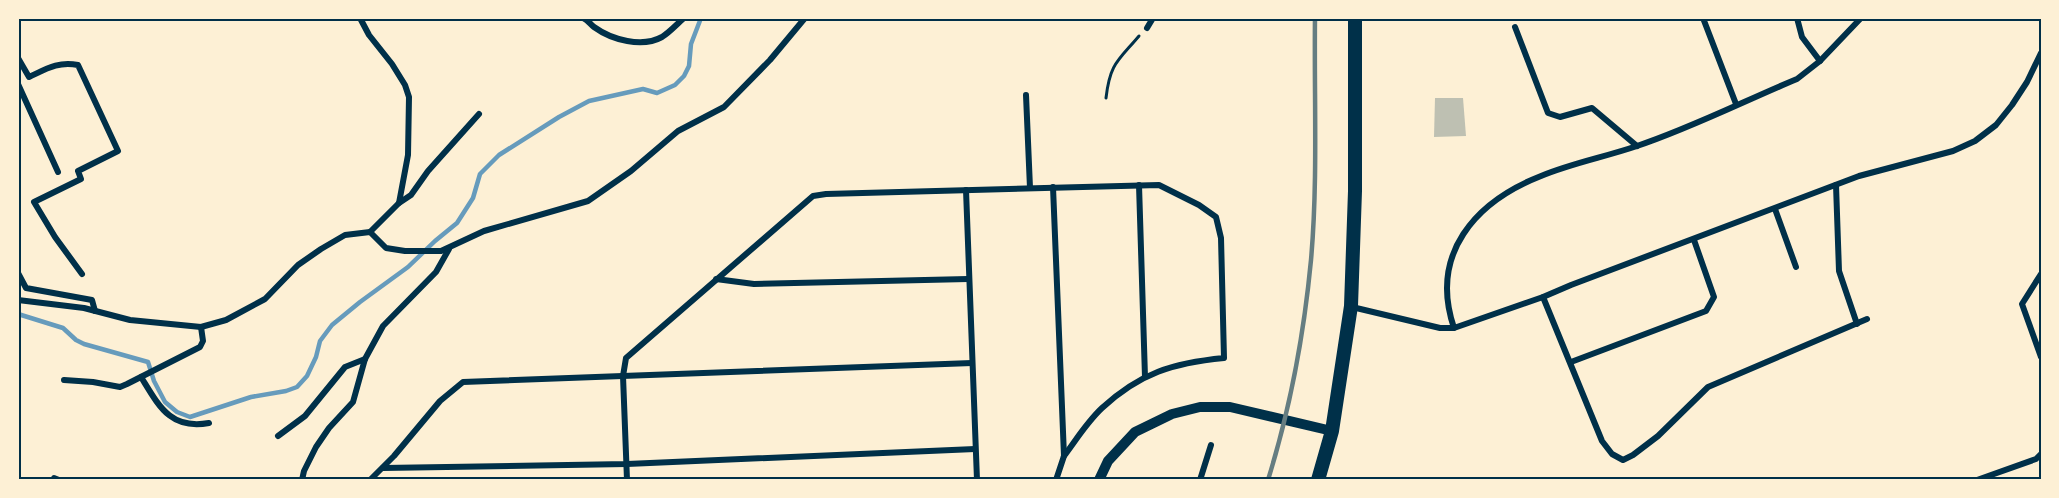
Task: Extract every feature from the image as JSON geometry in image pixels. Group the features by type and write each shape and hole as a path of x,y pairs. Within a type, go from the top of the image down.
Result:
{"highway":[{"path":"1318,480 1332,431 1351,306 1355,191 1355,18"}],"street":[{"path":"360,18 369,35 392,64 405,85 409,97 408,155 399,203"},
{"path":"586,19 594,27 610,35 631,42 648,42 663,36 684,18"},
{"path":"370,232 386,248 441,251 484,231 588,201 631,171 678,131 724,106 770,60 805,18"},
{"path":"1147,28 1153,18"},
{"path":"1703,18 1736,104"},
{"path":"1797,18 1802,37 1820,62"},
{"path":"1454,328 1450,316 1449,265 1454,248 1465,230 1482,212 1509,193 1539,177 1589,159 1637,146 1797,79 1820,62 1861,18"},
{"path":"1515,27 1548,113 1560,117 1592,108 1637,146"},
{"path":"1351,306 1440,328 1454,328 1544,297 1859,176 1953,151 1975,141 1996,126 2027,82 2041,53"},
{"path":"18,58 29,77 54,64 78,65 118,151 78,171 81,180 34,202 55,237 82,274"},
{"path":"18,84 58,172"},
{"path":"1026,95 1030,188"},
{"path":"18,300 95,311 130,320 201,327 226,320 265,299 298,265 321,249 345,236 370,232 399,203 411,195 428,171 478,114"},
{"path":"1139,185 1145,376"},
{"path":"627,480 624,376 626,358 813,196 1159,185 1216,216 1221,238 1224,358 1190,361 1145,376 1101,409 1064,456 1056,480"},
{"path":"1836,185 1839,271 1857,324"},
{"path":"1053,187 1064,456"},
{"path":"966,190 977,480"},
{"path":"1775,208 1796,267"},
{"path":"1571,362 1706,311 1714,297 1694,240"},
{"path":"302,480 316,447 329,428 353,402 364,360 383,326 436,272 449,249"},
{"path":"18,273 26,288 92,300 95,311"},
{"path":"2041,273 2022,304 2041,357"},
{"path":"716,279 754,284 968,279"},
{"path":"1544,297 1602,441 1612,454 1623,460 1658,436 1708,387 1867,319"},
{"path":"64,380 120,387 200,347 203,341 201,327"},
{"path":"278,436 305,416 345,368 364,360"},
{"path":"370,480 394,456 440,401 462,382 972,363"},
{"path":"143,375 158,404 167,415 179,423 194,426 209,423"},
{"path":"1099,480 1108,461 1135,432 1172,414 1200,407 1230,407 1332,431"},
{"path":"1200,480 1211,445"},
{"path":"382,468 627,464 975,449"},
{"path":"1977,480 2036,459 2041,454"},
{"path":"53,480 54,478 59,480"}],"path":[{"path":"1106,98 1108,79 1113,66 1147,28"}],"building":[{"path":"1435,98 1463,98 1466,136 1434,137"}],"waterway":[{"path":"18,314 63,328 84,344 148,362 154,381 165,402 177,412 190,417 251,397 297,387 307,376 316,357 320,341 332,325 408,267 457,223 473,198 480,174 499,155 589,101 643,89 657,93 675,85 684,76 689,66 691,44 701,18"}],"railway":[{"path":"1268,480 1295,371 1311,260 1315,170 1315,18"}]}
